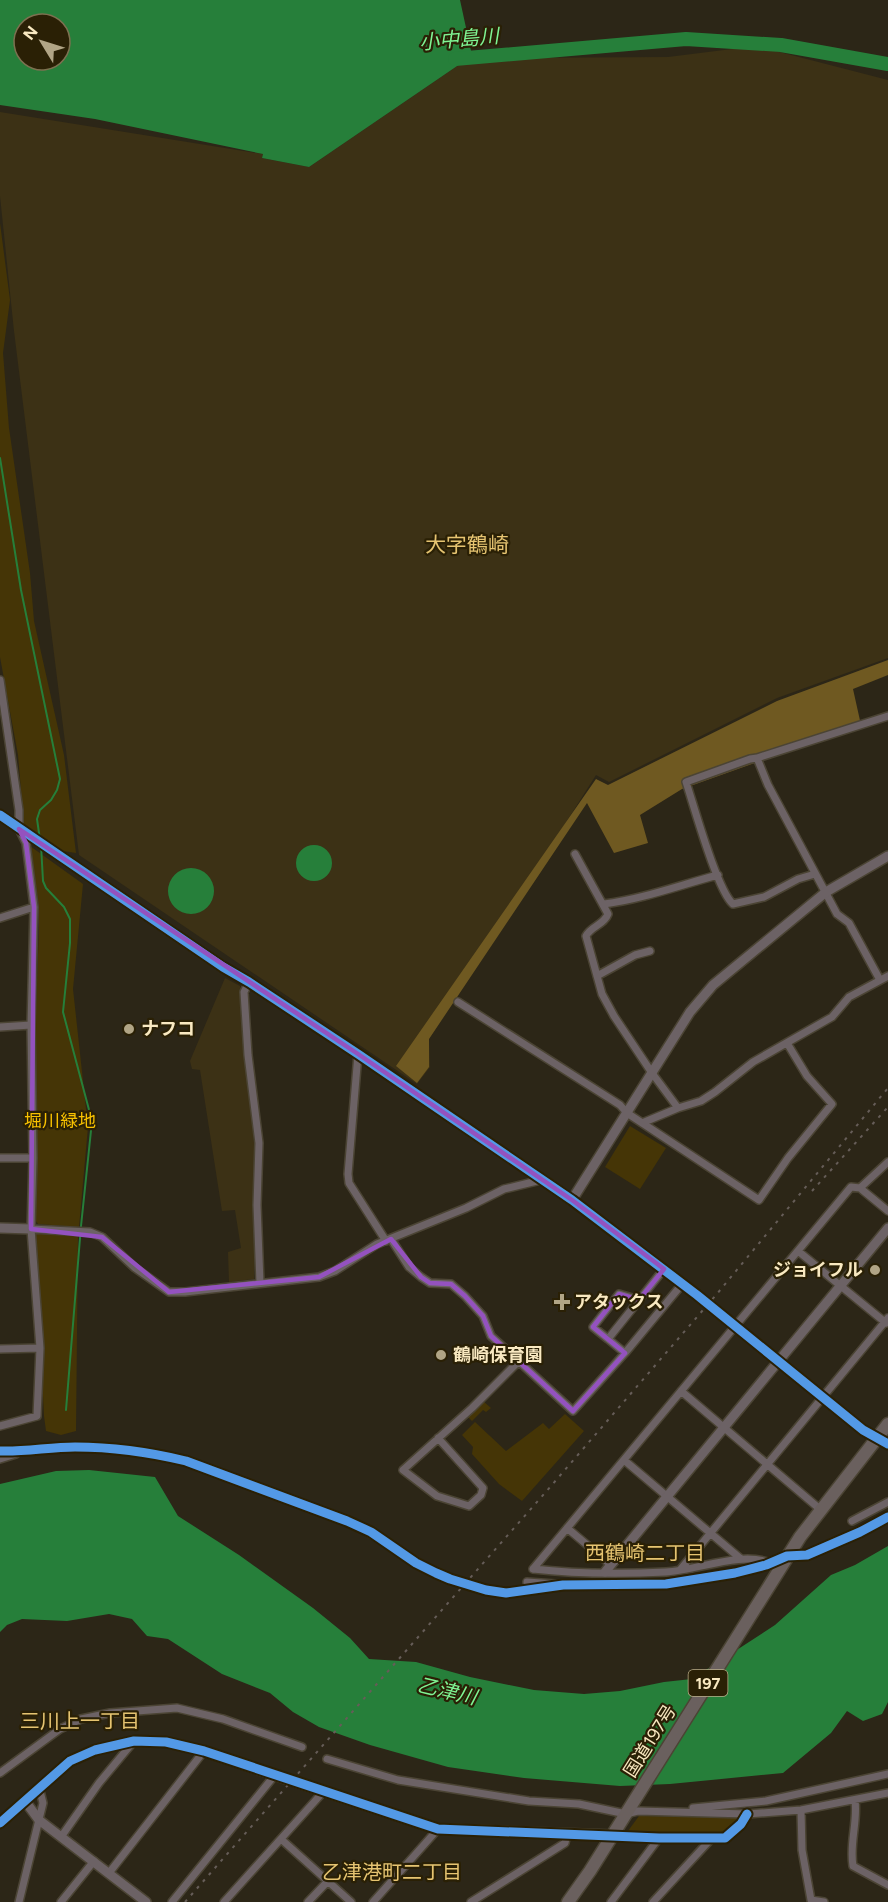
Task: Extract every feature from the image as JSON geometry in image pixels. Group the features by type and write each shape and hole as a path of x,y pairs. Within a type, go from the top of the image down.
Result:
{"highway":[{"name":"国道197号","path":"569,1902 634,1802 780,1561 821,1510 883,1441 888,1424"}],"street":[{"path":"0,680 1,699 20,810 19,829 26,843 34,906 31,1025 33,1158 31,1229 40,1348 37,1416 0,1426"},
{"path":"815,874 798,879 764,897 733,904 718,875 686,782 750,759 888,716"},
{"path":"757,758 768,785 837,914 849,923 880,980"},
{"path":"0,815 223,968 249,982 358,1053 572,1200 683,1283 862,1430 883,1441"},
{"path":"575,854 608,914 606,919 588,931 586,936 602,994 614,1016 678,1108"},
{"path":"572,1200 690,1012 712,985 826,892 888,856"},
{"path":"604,904 646,897 662,890 718,875"},
{"path":"0,918 34,906"},
{"path":"597,976 635,955 650,951"},
{"path":"642,1123 701,1101 753,1062 832,1017 849,997 888,975"},
{"path":"249,982 244,993 248,1055 259,1143 257,1205 260,1283"},
{"path":"458,1002 620,1105 627,1113 759,1200 788,1158 832,1104 807,1076 787,1043"},
{"path":"0,1027 31,1025"},
{"path":"358,1053 349,1183 409,1267 430,1284 451,1284 465,1296 483,1316 491,1336 573,1411 683,1283"},
{"path":"0,1158 33,1158"},
{"path":"860,1188 888,1162"},
{"path":"0,1228 90,1232 102,1237 135,1268 169,1292 185,1292 319,1277 335,1271 388,1240 466,1208 504,1189 541,1180"},
{"path":"780,1561 741,1559 680,1570 533,1569 851,1187 860,1188 888,1212"},
{"path":"608,1568 888,1228"},
{"path":"680,1570 887,1321 798,1251"},
{"path":"608,1339 664,1269"},
{"path":"625,1353 592,1327 619,1294 639,1300"},
{"path":"0,1349 40,1348"},
{"path":"438,1438 483,1488 481,1495 469,1506 437,1496 403,1470 519,1361"},
{"path":"681,1391 821,1510"},
{"path":"0,1451 21,1452 60,1447 113,1448 159,1454 186,1461 347,1521 371,1532 416,1563 436,1573"},
{"path":"0,1459 21,1452"},
{"path":"624,1460 741,1559"},
{"path":"852,1521 888,1502"},
{"path":"527,1582 563,1585 666,1584 735,1573 807,1555 888,1517"},
{"path":"567,1528 608,1568"},
{"path":"486,1590 506,1593 563,1585"},
{"path":"0,1773 60,1729 81,1719 110,1713 177,1708 243,1726 302,1747"},
{"path":"61,1837 99,1783 134,1741"},
{"path":"0,1823 70,1761 95,1750 134,1741 166,1742 204,1751 438,1829 711,1839 725,1838 741,1824 747,1814"},
{"path":"110,1873 204,1751"},
{"path":"327,1759 398,1780 529,1801 579,1804 626,1814 638,1811 747,1814 801,1810 888,1793"},
{"path":"671,1812 685,1808 766,1801 888,1774"},
{"path":"172,1902 274,1776"},
{"path":"19,1902 43,1797 39,1787"},
{"path":"224,1902 324,1791"},
{"path":"855,1800 857,1814 852,1834 852,1865 888,1885"},
{"path":"25,1801 39,1820 146,1902"},
{"path":"801,1810 802,1850 811,1900 824,1902"},
{"path":"373,1902 438,1829"},
{"path":"471,1902 565,1843 567,1834"},
{"path":"611,1902 659,1838"},
{"path":"281,1839 351,1902"},
{"path":"653,1902 711,1839"},
{"path":"61,1902 94,1861"},
{"path":"308,1902 328,1881"}],"highlighted area":[{"path":"19,829 358,1054 572,1200 664,1269 639,1300 619,1294 593,1327 625,1353 573,1411 491,1336 483,1316 465,1296 451,1284 430,1283 421,1277 391,1239 319,1277 169,1292 102,1237 31,1229 34,907 26,843"}],"shaded area":[{"path":"756,46 888,80 888,658 777,698 609,782 596,775 429,1039 430,1067 417,1084 79,855 14,331 0,196 0,112 263,154 262,158 309,167 463,62 493,58 668,57"},
{"path":"888,660 888,675 853,689 861,725 682,789 640,815 648,843 614,853 587,803 429,1039 429,1067 417,1083 396,1066 596,779 608,785 777,701"},
{"path":"225,978 240,986 254,1143 257,1208 254,1279 229,1282 228,1252 241,1248 235,1210 222,1211 200,1070 192,1069 190,1061"}],"green space":[{"path":"0,223 10,300 3,353 9,428 30,573 34,621 64,755 76,853 63,851 24,825 18,755 0,657"},
{"name":"堀川緑地","path":"30,846 83,884 73,989 88,1127 79,1227 38,1224 36,1221 34,1055 39,929 38,900"},
{"path":"630,1126 666,1148 640,1189 605,1167"},
{"path":"35,1233 78,1236 76,1431 61,1435 46,1431 44,1416"},
{"path":"483,1401 491,1408 486,1412 483,1410 472,1421 468,1417"},
{"path":"565,1414 584,1431 522,1501 499,1484 472,1454 473,1447 462,1435 475,1422 506,1451 543,1423 549,1429"},
{"path":"639,1816 743,1817 724,1837 625,1835"}],"water":[{"path":"0,0 460,0 473,60 463,62 309,167 262,158 263,154 95,119 0,105"},
{"path":"314,845 326,851 332,863 326,875 314,881 302,875 296,863 302,851"},
{"path":"191,868 207,875 214,891 207,907 191,914 175,907 168,891 175,875"},
{"name":"乙津川","path":"89,1470 155,1477 178,1516 239,1555 313,1608 350,1638 369,1659 416,1662 470,1677 534,1690 584,1694 620,1691 692,1679 775,1625 831,1575 855,1565 888,1546 888,1702 882,1714 863,1721 847,1711 831,1733 783,1773 670,1784 620,1786 524,1778 448,1767 370,1745 319,1727 293,1712 270,1693 222,1674 168,1639 147,1636 132,1619 109,1614 67,1621 22,1619 7,1625 0,1632 0,1484 56,1471"}],"waterway":[{"name":"小中島川","path":"455,59 686,39 781,45 888,64"},
{"path":"0,458 21,590 60,779 57,790 51,800 40,810 37,819 40,840"},
{"path":"41,845 43,881 46,888 64,907 70,919 70,943 63,1012 92,1121 66,1410"}],"tunnel":[{"path":"436,1573 486,1590"}],"railway":[{"path":"185,1902 716,1295 888,1088"},
{"path":"812,1191 888,1107"}],"cycle path":[{"path":"0,815 572,1200 697,1295 863,1430 888,1444"},
{"path":"0,1451 66,1447 103,1448 186,1461 347,1521 371,1532 416,1563 450,1579 486,1590 506,1593 563,1585 666,1584 735,1573 766,1565 787,1556 807,1555 888,1517"},
{"path":"0,1823 70,1761 95,1750 134,1741 166,1742 204,1751 438,1829 659,1838 725,1838 741,1824 747,1814"}],"place":[{"name":"ナフコ","path":"129,1029"},
{"name":"ジョイフル","path":"875,1270"},
{"name":"アタックス","path":"562,1302"},
{"name":"鶴崎保育園","path":"441,1355"}],"district":[{"name":"大字鶴崎","path":"467,544"},
{"name":"西鶴崎二丁目","path":"645,1553"},
{"name":"三川上一丁目","path":"80,1721"},
{"name":"乙津港町二丁目","path":"392,1872"}]}
